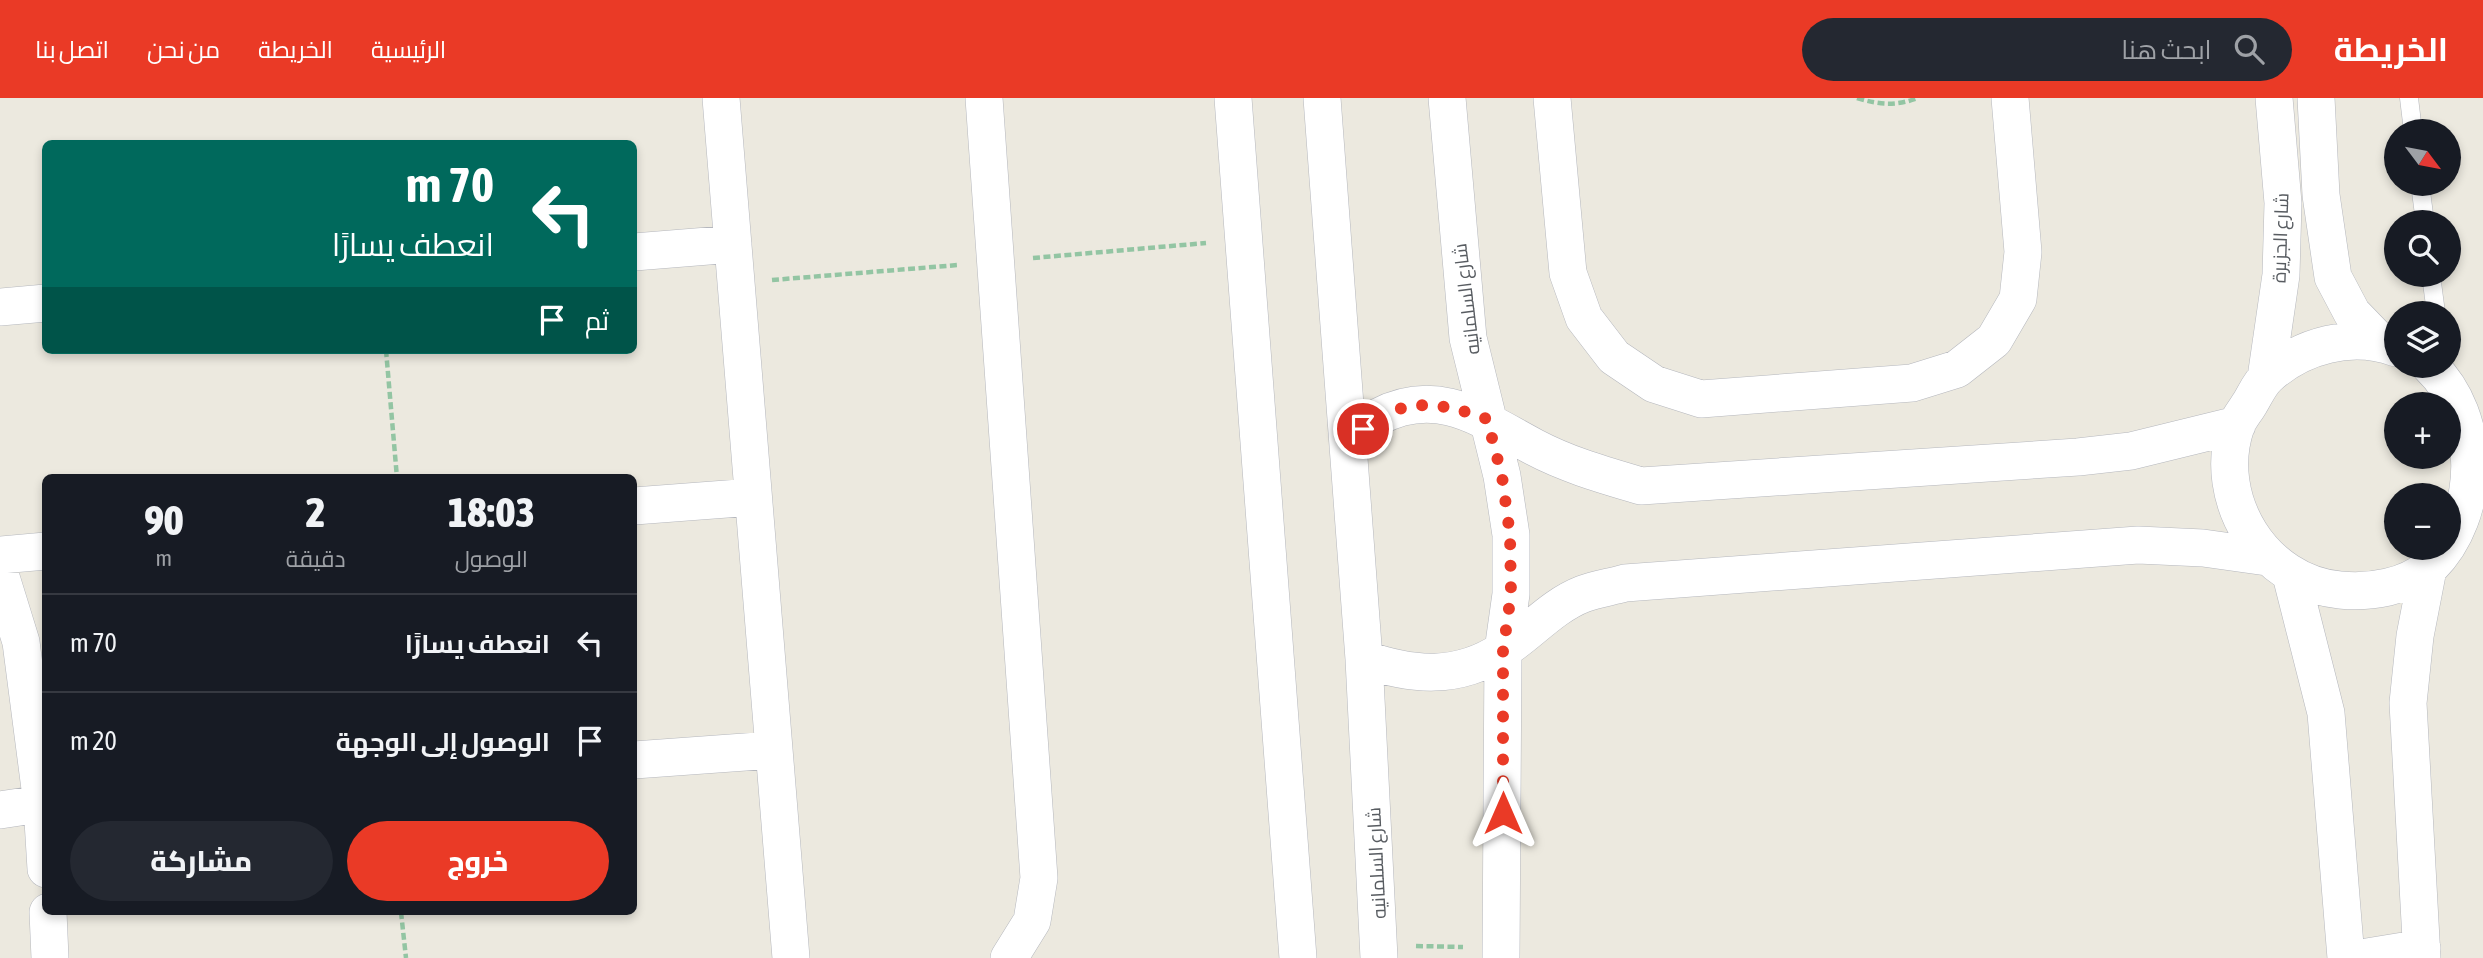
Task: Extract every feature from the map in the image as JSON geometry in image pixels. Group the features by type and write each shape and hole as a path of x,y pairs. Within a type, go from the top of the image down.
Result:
{"street":[{"path":"721,98 790,958"},
{"path":"984,98 1039,878 1032,921 1009,958"},
{"path":"1233,98 1298,958"},
{"name":"شارع السلمانيه","path":"1322,98 1364,659 1380,952"},
{"name":"شارع السلمانيه","path":"1447,98 1468,338 1502,476 1510,535 1511,594 1503,651 1502,953"},
{"path":"1552,98 1568,273 1584,318 1614,357 1624,364 1654,384 1701,399 1912,383 1957,369 1994,340 2018,299 2022,252 2010,98"},
{"name":"شارع الجزيرة","path":"2266,378 2281,275 2283,203 2274,98"},
{"name":"شارع الجزيرة","path":"2316,98 2322,195 2333,277 2352,313 2384,341"},
{"path":"637,252 733,244"},
{"path":"0,306 42,303"},
{"path":"2346,958 2326,713 2279,566 2246,529 2233,496 2230,460 2236,425 2266,378 2300,354 2339,341 2384,345"},
{"path":"1364,659 1398,671 1434,674 1471,667 1503,651 1548,614 1582,594 1625,583 2138,545 2203,548 2279,566 2324,589 2360,592 2396,586 2428,569 2451,549 2476,519 2480,484 2480,443 2474,404 2447,378"},
{"path":"1348,440 1378,417 1414,405 1452,406 1487,419 1566,461 1641,486 2078,457 2132,451 2236,425"},
{"path":"637,506 753,497"},
{"path":"0,555 42,551"},
{"path":"2361,958 2422,953 2408,703 2415,636 2428,569"},
{"path":"0,574 21,642 42,789"},
{"path":"637,760 774,750"},
{"path":"0,810 42,803"},
{"path":"48,915 50,958"}],"lane":[{"path":"2409,98 2412,119"}],"path":[{"path":"1857,98 1888,104 1918,98"},
{"path":"386,354 397,474"},
{"path":"401,915 406,958"},
{"path":"1380,952 1502,953"}],"route":[{"path":"1363,429 1378,417 1414,405 1452,406 1487,419 1502,476 1510,535 1511,594 1503,651 1503,813"}]}
